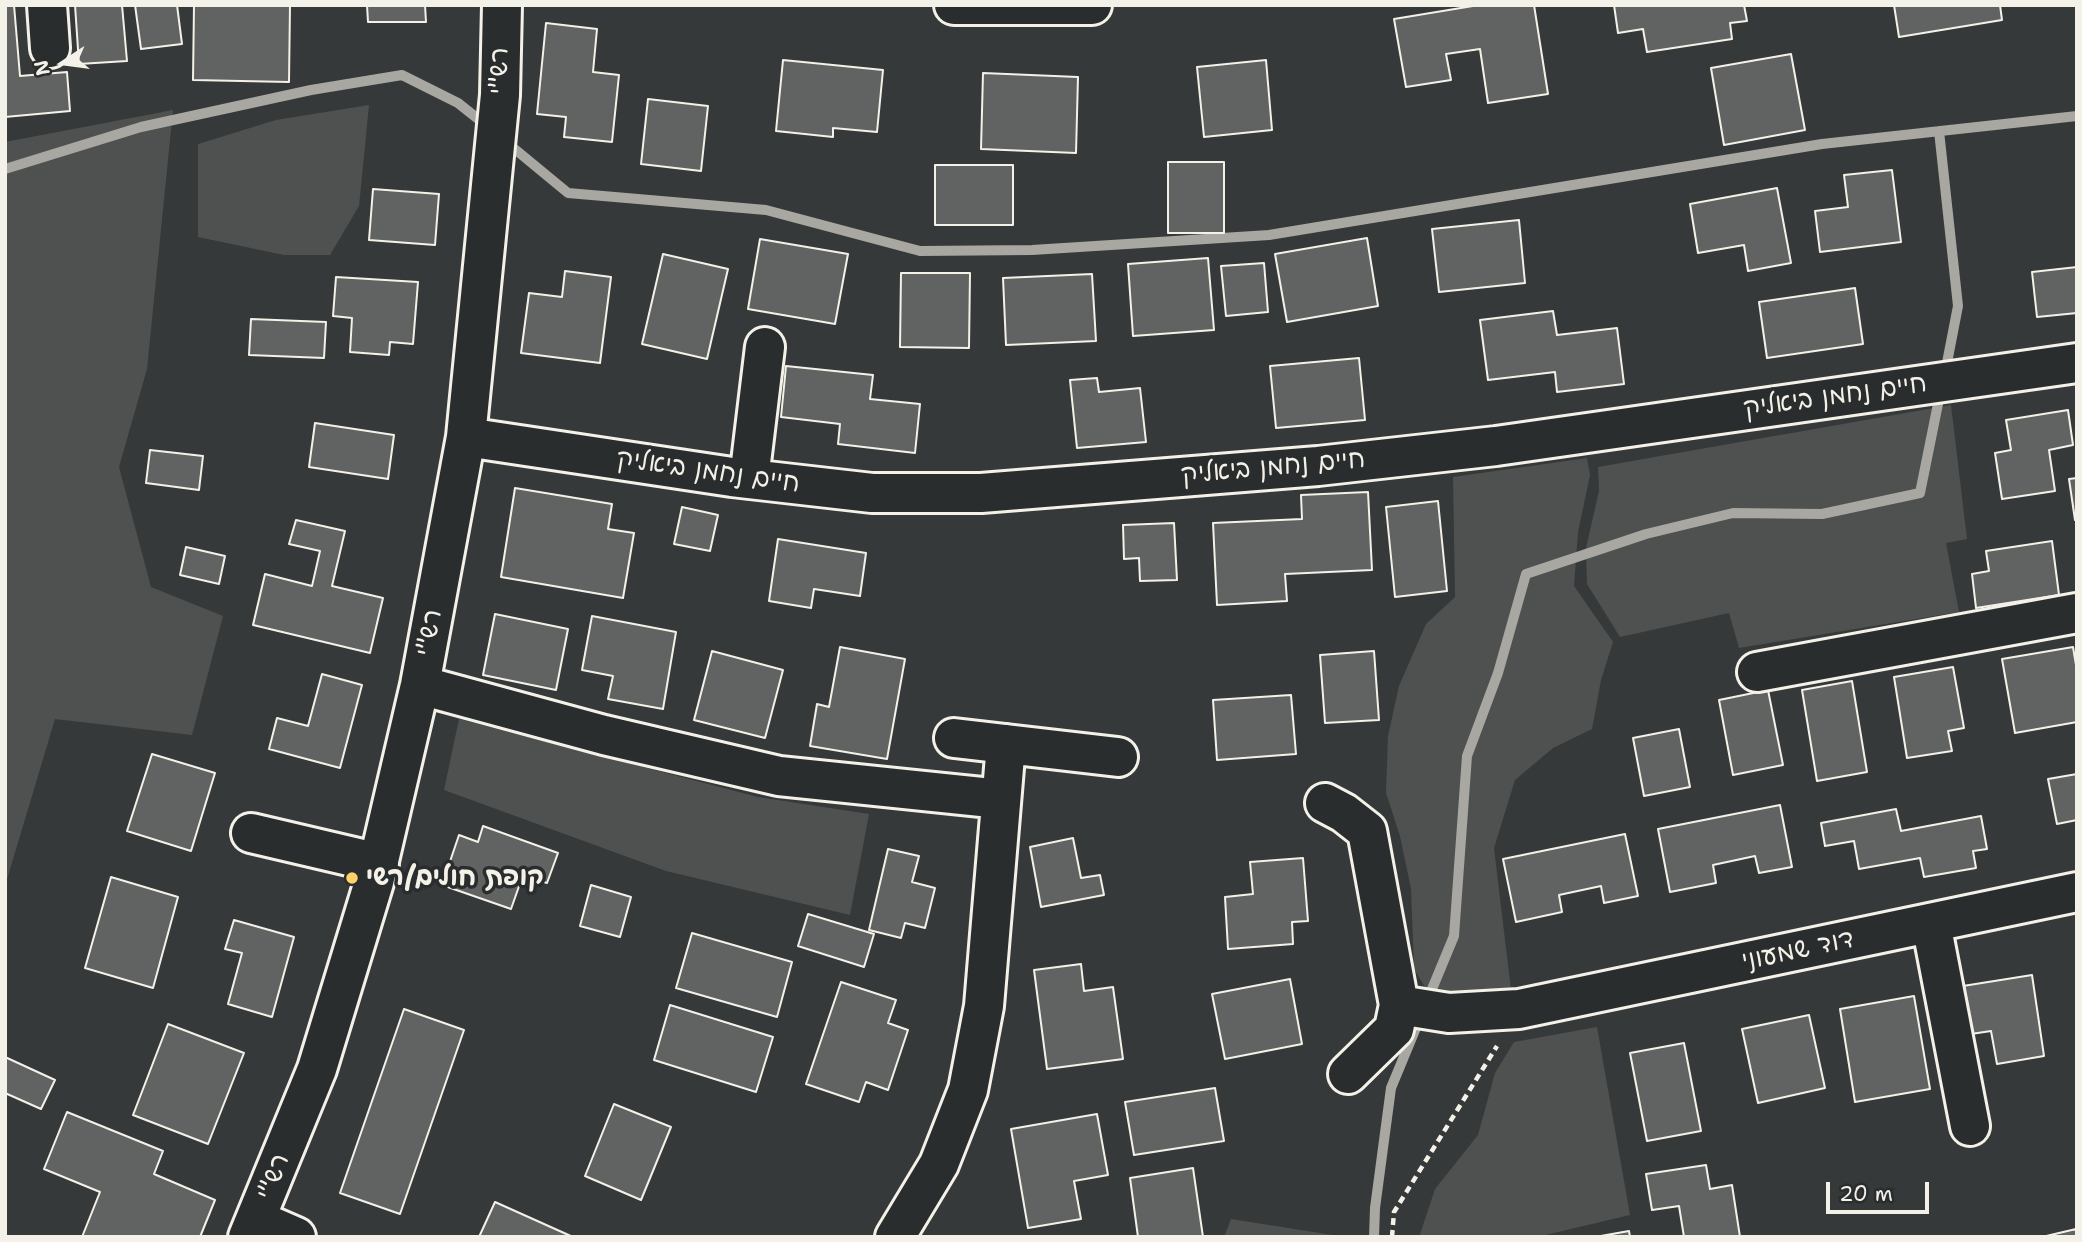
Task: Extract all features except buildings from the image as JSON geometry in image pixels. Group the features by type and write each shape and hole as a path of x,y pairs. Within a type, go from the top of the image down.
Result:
{"street":[{"path":"47,5 50,48"},
{"name":"רש\"י","path":"253,1228 317,1069 379,863 420,685 466,438 500,95 502,5"},
{"path":"954,5 1092,5"},
{"path":"749,479 765,347"},
{"name":"חיים נחמן ביאליק","path":"466,438 749,479 872,493 981,493 1318,466 1496,446 2077,363"},
{"path":"1757,672 2077,613"},
{"path":"420,685 604,734 779,776 1001,799"},
{"path":"954,738 1118,757"},
{"path":"895,1237 939,1164 968,1090 984,1006 1006,744"},
{"path":"1325,803 1344,813 1367,831 1399,1005 1394,1029 1348,1074"},
{"path":"251,833 379,863"},
{"name":"דוד שמעוני","path":"1399,1005 1449,1013 1519,1009 2077,892"},
{"path":"1931,923 1970,1126"},
{"path":"253,1228 296,1237"}],"path":[{"path":"1392,1237 1394,1212 1519,1009"}],"shaded area":[{"path":"369,105 359,206 330,255 284,255 198,237 198,144 276,120"},
{"path":"173,110 147,369 119,467 151,587 223,616 192,735 55,719 5,886 5,142"},
{"path":"1951,405 1967,539 1946,543 1959,612 1739,648 1729,613 1620,637 1587,584 1586,548 1599,491 1598,467"},
{"path":"1587,458 1590,475 1578,532 1574,586 1613,642 1601,680 1592,729 1553,748 1515,780 1494,848 1511,990 1486,996 1428,992 1414,969 1411,889 1400,836 1386,793 1388,736 1399,686 1426,624 1455,597 1453,477"},
{"path":"459,719 758,797 869,814 850,915 666,871 444,790"},
{"path":"1597,1027 1630,1215 1537,1237 1419,1237 1435,1189 1478,1135 1495,1073 1514,1042"},
{"path":"1231,1219 1339,1236 1224,1237"}],"waterway":[{"path":"5,169 141,127 311,90 402,75 458,103 487,126"},
{"path":"505,141 568,193 766,210 920,251 1032,250 1269,235 1822,144 2077,116"},
{"path":"1939,131 1958,306 1945,373"},
{"path":"1374,1237 1375,1208 1391,1088 1454,936 1467,756 1498,673 1526,574 1646,534 1733,513 1822,514 1920,493 1941,389"}],"place":[{"name":"קופת חולים/רשי","path":"352,878"}]}
